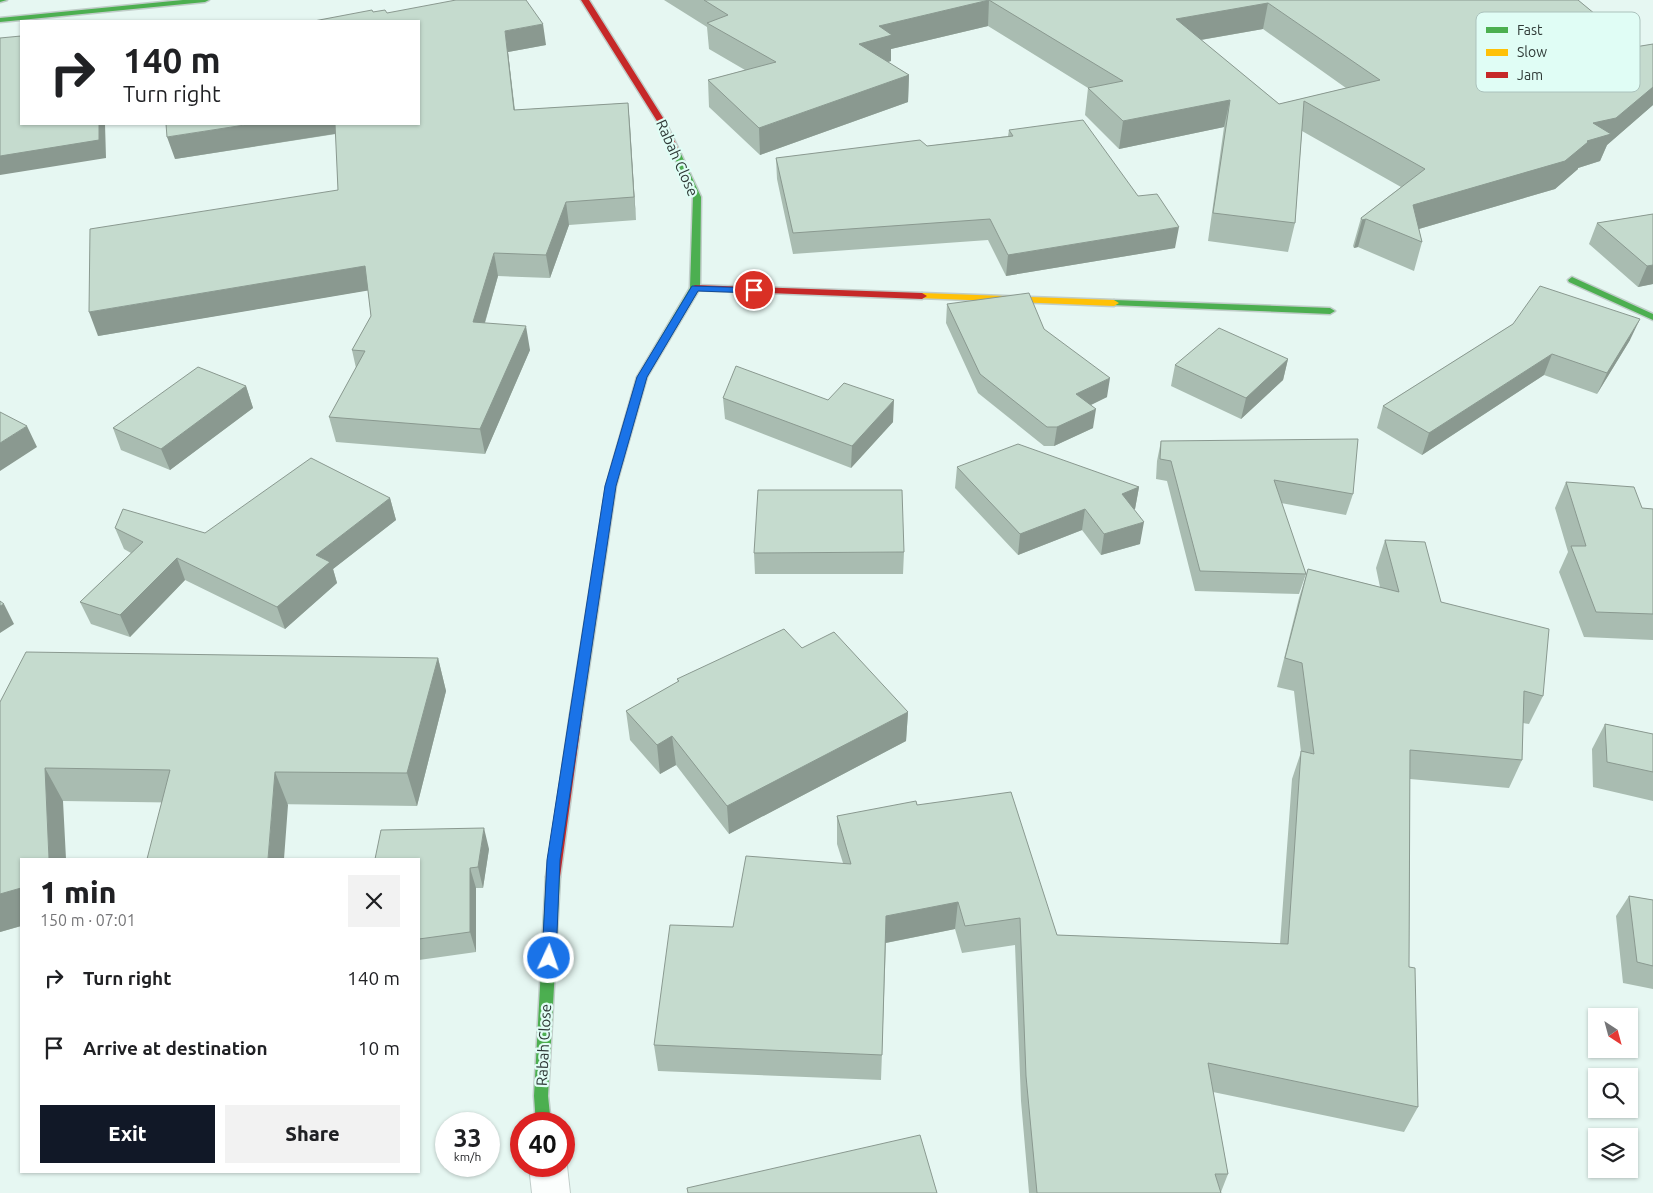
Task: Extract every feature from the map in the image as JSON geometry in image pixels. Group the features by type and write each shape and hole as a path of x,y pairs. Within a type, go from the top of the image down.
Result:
{"street":[{"path":"0,20 205,0"},
{"name":"Rabah Close","path":"543,1112 541,1096 554,860 611,486 642,377 695,288 697,197 661,121 585,0"},
{"path":"1572,280 1653,317"},
{"path":"695,288 1330,311"},
{"path":"549,1177 551,1193"}],"building":[{"path":"456,0 526,0 543,24 505,31 514,110 628,103 634,197 566,202 546,255 494,253 473,322 526,326 480,429 329,417 365,351 352,350 371,316 365,266 89,312 90,229 338,190 335,125 420,125 420,20 319,20 372,10 373,12 385,10 387,13"},
{"path":"704,0 989,0 879,26 892,35 859,44 909,75 759,128 708,80 776,62 707,23 728,15"},
{"path":"989,0 1578,0 1593,12 1476,12 1476,92 1640,92 1640,46 1653,44 1653,87 1616,118 1593,123 1611,134 1587,141 1565,161 1413,205 1422,242 1361,218 1425,169 1304,101 1295,223 1213,213 1230,100 1123,121 1088,88 1123,81","holes":["1268,3 1380,80 1279,104 1176,19"]},
{"path":"20,36 20,125 99,125 99,140 0,156 0,38"},
{"path":"1083,120 1138,196 1157,194 1179,227 1008,255 990,219 793,233 776,158 920,140 927,146 1013,136 1009,130"},
{"path":"166,125 245,125 167,137"},
{"path":"1653,214 1653,265 1647,266 1597,223"},
{"path":"1540,286 1640,319 1607,373 1552,354 1429,433 1383,406 1513,324"},
{"path":"1029,293 1044,329 1110,378 1076,394 1096,409 1057,427 1047,427 980,374 947,304"},
{"path":"1219,328 1288,359 1246,398 1175,365"},
{"path":"736,366 828,400 844,383 894,400 852,446 723,398"},
{"path":"198,367 246,386 161,449 113,428"},
{"path":"0,412 27,426 0,443"},
{"path":"1358,439 1353,494 1274,480 1306,574 1200,571 1171,461 1160,459 1161,441"},
{"path":"1018,444 1139,487 1122,494 1144,522 1104,534 1085,509 1020,534 957,467"},
{"path":"311,458 390,498 316,555 330,562 277,607 177,558 120,615 80,602 143,542 115,528 123,509 205,533"},
{"path":"1566,482 1634,487 1642,508 1653,509 1653,614 1596,612 1571,546 1586,546"},
{"path":"758,490 902,490 904,552 754,553"},
{"path":"1385,540 1425,542 1441,602 1549,629 1543,696 1524,691 1522,760 1410,750 1409,967 1415,968 1418,1107 1208,1063 1228,1174 1215,1174 1221,1193 1037,1193 1026,1076 1020,918 965,926 958,902 886,916 882,1055 654,1045 670,925 733,927 746,856 851,864 837,816 916,801 917,805 1011,792 1057,935 1288,944 1301,751 1314,754 1302,663 1285,658 1308,569 1399,592"},
{"path":"784,629 802,648 834,632 908,712 727,806 672,736 657,745 626,711 679,681 677,679"},
{"path":"26,652 438,658 407,773 275,772 268,858 147,858 170,770 45,768 49,858 20,858 20,888 0,894 0,702"},
{"path":"1605,724 1653,734 1653,772 1607,762"},
{"path":"484,828 478,867 470,868 470,932 420,939 420,858 375,858 381,830"},
{"path":"1629,896 1653,900 1653,966 1637,962"},
{"path":"920,1135 937,1193 688,1193 687,1188"}],"traffic: fast":[{"path":"0,20 205,0"},
{"path":"618,461 642,377 695,288 697,197 676,152"},
{"path":"1572,280 1653,317"},
{"path":"1114,303 1330,311"},
{"path":"543,1112 541,1096 553,877"}],"traffic: slow":[{"path":"922,296 1114,303"},
{"path":"576,715 611,486 618,461"}],"traffic: jam":[{"path":"585,0 661,121 676,152"},
{"path":"695,288 922,296"},
{"path":"553,877 576,715"}],"route":[{"path":"549,958 554,860 611,486 642,377 695,288 754,290"}]}
